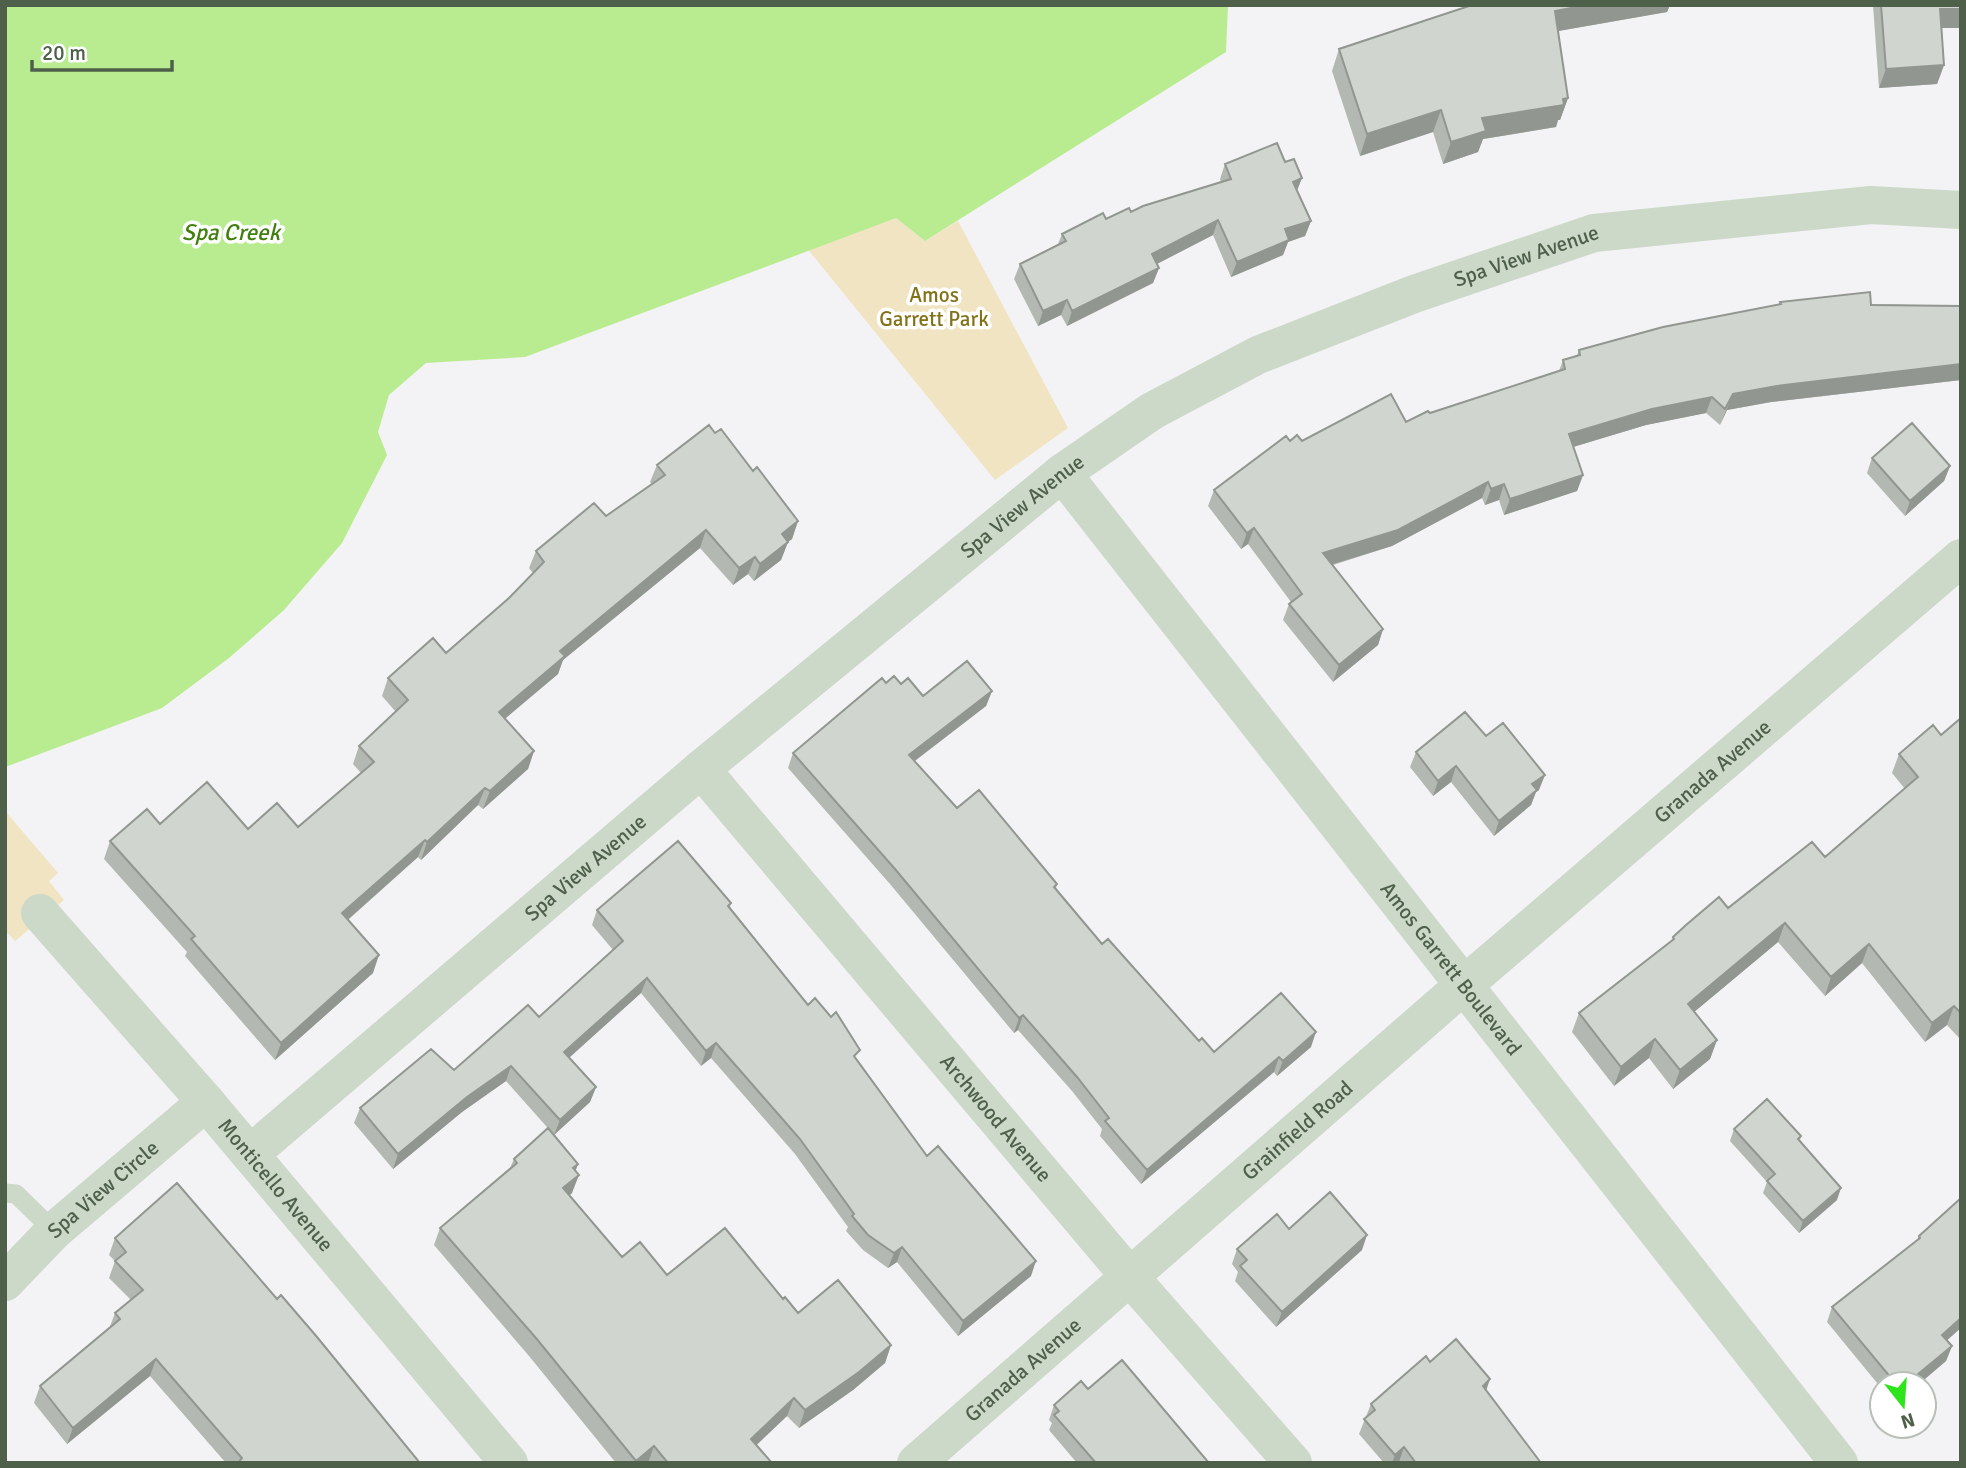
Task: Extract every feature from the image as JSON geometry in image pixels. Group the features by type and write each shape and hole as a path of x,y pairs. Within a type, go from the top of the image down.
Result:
{"street":[{"name":"Spa View Avenue","path":"250,1154 701,769 1062,473 1152,411 1258,355 1414,294 1594,233 1871,205 1961,210"},
{"name":"Amos Garrett Boulevard","path":"1062,473 1839,1463"},
{"name":"Granada Avenue","path":"1464,985 1961,558"},
{"name":"Archwood Avenue","path":"701,769 1130,1277 1293,1463"},
{"name":"Monticello Avenue","path":"40,913 206,1102 509,1463"},
{"name":"Grainfield Road","path":"1130,1277 1464,985"},
{"name":"Spa View Circle","path":"5,1282 54,1231 206,1102"},
{"name":"Granada Avenue","path":"916,1463 1130,1277"}],"lane":[{"path":"5,1193 16,1194 54,1231"}],"green space":[{"name":"Amos Garrett Park","path":"896,218 925,241 958,221 1068,428 995,480 806,247"},
{"path":"5,811 58,873 49,881 64,900 15,941 5,930"}],"water":[{"name":"Spa Creek","path":"5,5 1228,5 1226,52 925,241 896,218 525,357 426,363 389,395 378,432 387,455 342,543 284,610 229,658 162,708 8,766 5,765"}],"building":[{"path":"1472,5 1587,5 1555,11 1568,98 1563,99 1564,105 1482,118 1486,131 1451,142 1441,110 1367,134 1339,49"},
{"path":"1881,5 1961,5 1961,9 1940,9 1944,65 1886,69"},
{"path":"1277,143 1285,162 1294,159 1302,178 1293,182 1311,221 1285,229 1289,240 1237,262 1218,220 1152,254 1159,268 1072,311 1067,300 1043,311 1020,264 1066,241 1062,234 1103,213 1106,219 1129,208 1131,212 1231,179 1225,164"},
{"path":"1870,292 1871,305 1961,306 1961,364 1777,386 1733,394 1725,409 1712,397 1652,409 1569,434 1583,475 1510,499 1504,484 1491,489 1488,482 1398,530 1323,553 1383,629 1339,665 1289,604 1302,594 1254,528 1247,533 1214,490 1286,436 1290,441 1297,435 1302,441 1391,394 1406,422 1428,411 1430,413 1565,369 1563,360 1580,355 1579,350 1663,327 1781,304 1780,302"},
{"path":"1912,423 1950,466 1910,501 1872,458"},
{"path":"709,425 715,433 721,429 753,471 757,467 798,521 782,534 788,542 760,564 755,557 739,568 706,530 560,651 565,656 499,712 534,751 490,791 485,788 427,842 425,840 342,913 379,955 281,1043 191,939 195,936 110,841 147,809 160,824 207,782 248,829 277,803 298,827 374,762 359,746 408,700 388,678 433,638 446,653 509,598 544,562 536,551 594,503 606,516 665,475 657,465"},
{"path":"967,661 992,691 909,755 957,808 979,790 1057,884 1054,887 1102,944 1108,939 1199,1041 1202,1038 1214,1052 1281,993 1316,1032 1283,1061 1279,1057 1147,1170 1105,1121 1109,1118 1077,1077 1023,1015 1019,1018 895,869 793,753 882,678 886,683 894,676 901,684 908,678 923,696"},
{"path":"1465,712 1486,736 1503,723 1545,775 1532,784 1537,790 1499,821 1456,766 1438,781 1416,752"},
{"path":"1961,718 1961,1013 1954,1006 1932,1023 1869,944 1831,977 1785,923 1688,1004 1717,1040 1680,1070 1655,1039 1621,1067 1579,1013 1674,939 1673,937 1719,897 1728,908 1812,842 1825,857 1918,777 1899,754 1933,725 1941,735"},
{"path":"678,841 731,903 728,906 808,1005 815,998 831,1017 836,1012 860,1050 854,1056 927,1156 938,1146 1036,1261 963,1321 902,1247 894,1253 868,1235 800,1139 716,1043 706,1051 647,978 564,1052 596,1087 560,1120 511,1066 467,1097 398,1154 360,1108 431,1049 454,1070 528,1005 539,1017 623,941 597,910"},
{"path":"1767,1099 1801,1136 1798,1139 1841,1188 1803,1221 1767,1181 1775,1174 1734,1129"},
{"path":"548,1128 578,1164 573,1168 579,1175 563,1188 622,1257 640,1242 667,1275 725,1228 783,1299 785,1297 798,1313 838,1280 891,1345 859,1372 805,1410 794,1398 751,1439 772,1463 668,1463 654,1446 636,1461 536,1338 440,1228 517,1163 514,1159"},
{"path":"177,1183 277,1299 281,1295 420,1463 238,1463 242,1458 156,1359 73,1428 40,1386 120,1319 115,1313 143,1290 115,1261 126,1252 115,1238"},
{"path":"1330,1192 1367,1235 1282,1312 1240,1266 1247,1260 1237,1249 1277,1214 1289,1229"},
{"path":"1961,1198 1961,1318 1942,1335 1952,1346 1923,1370 1884,1370 1832,1307 1920,1238 1919,1236"},
{"path":"1456,1339 1490,1379 1483,1386 1541,1463 1416,1463 1404,1447 1395,1455 1364,1419 1375,1410 1371,1404 1426,1356 1430,1362"},
{"path":"1122,1360 1209,1463 1096,1463 1054,1415 1059,1411 1054,1405 1081,1381 1088,1389"}]}
